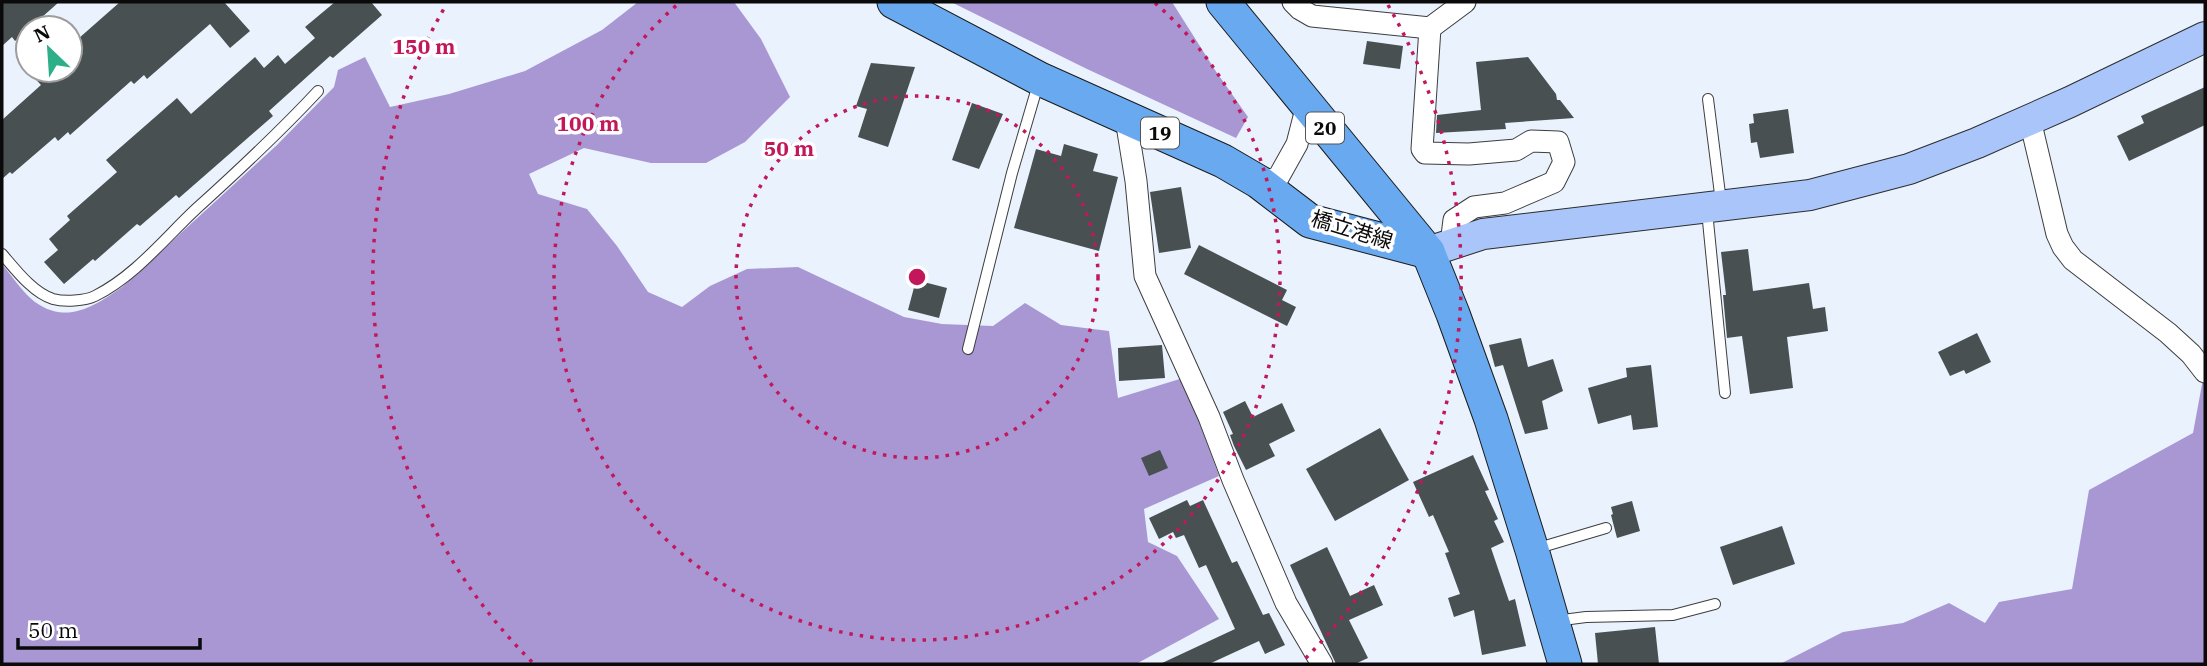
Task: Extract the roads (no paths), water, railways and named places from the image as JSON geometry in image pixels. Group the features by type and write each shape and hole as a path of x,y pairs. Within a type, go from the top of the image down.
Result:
{"main road":[{"name":"橋立港線","path":"894,2 1040,79 1223,161 1259,181 1310,221 1439,248"},
{"name":"20","path":"1223,2 1307,105 1439,248"},
{"path":"1439,248 1453,314 1486,407 1553,622 1557,663"}],"street":[{"path":"1293,2 1312,16 1430,28 1465,2"},
{"path":"1430,28 1422,149 1426,153 1469,154 1516,150 1531,141 1558,142 1564,162 1554,182 1505,203 1474,207 1454,220 1439,248"},
{"path":"1439,248 1483,234 1810,195 1909,169 2030,120 2205,37"},
{"path":"1259,181 1278,178 1297,144 1307,105"},
{"path":"1126,119 1136,181 1145,276 1209,417 1286,603 1322,664"},
{"path":"2030,120 2057,234 2063,247 2073,260 2192,354 2205,372"}],"lane":[{"path":"968,349 1012,173 1040,79"},
{"path":"2,254 22,276 53,299 93,298 128,275 251,160 318,91"},
{"path":"1708,99 1725,393"},
{"path":"1532,550 1606,528"},
{"path":"1553,622 1586,617 1673,615 1716,604"}]}
